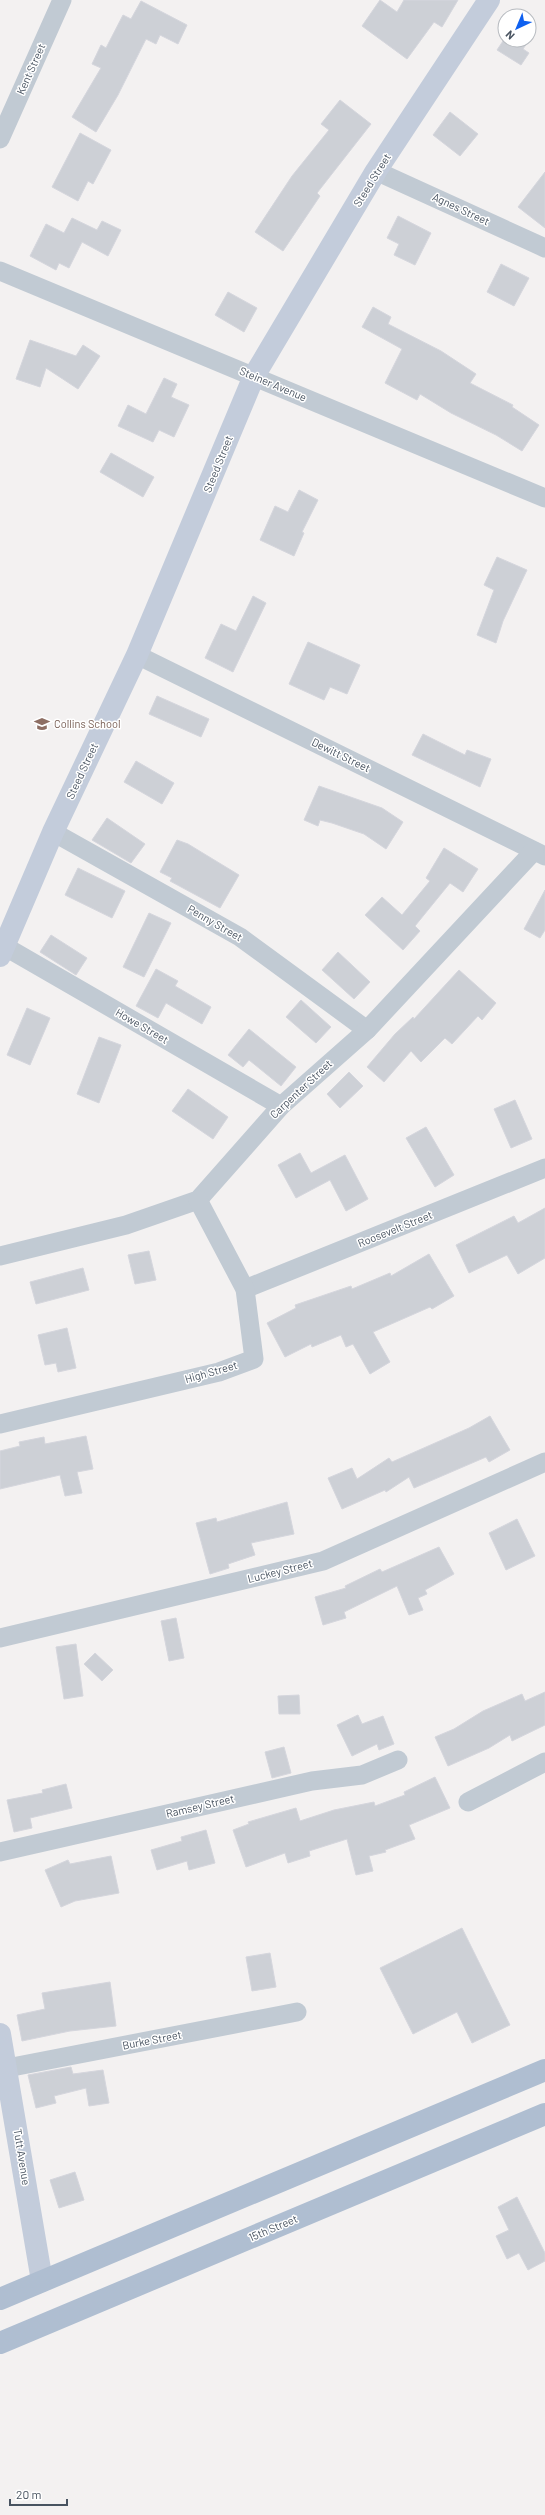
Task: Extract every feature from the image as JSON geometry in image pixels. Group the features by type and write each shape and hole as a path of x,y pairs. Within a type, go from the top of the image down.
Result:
{"main road":[{"path":"0,2299 545,2070"},
{"name":"15th Street","path":"0,2343 545,2114"}],"street":[{"name":"Kent Street","path":"0,138 62,0"},
{"name":"Steed Street","path":"2,951 53,832 138,655 254,376 376,171 489,0"},
{"name":"Agnes Street","path":"376,171 545,248"},
{"name":"Steiner Avenue","path":"0,271 545,498"},
{"name":"Dewitt Street","path":"138,655 539,853"},
{"name":"Penny Street","path":"53,832 240,937 366,1030"},
{"name":"Carpenter Street","path":"0,1256 126,1225 198,1200 281,1106 366,1030 539,853"},
{"name":"Howe Street","path":"2,951 281,1106"},
{"name":"Roosevelt Street","path":"245,1289 545,1168"},
{"name":"High Street","path":"0,1424 219,1372 254,1359 245,1289 198,1200"},
{"name":"Luckey Street","path":"0,1638 323,1560 545,1462"},
{"name":"Ramsey Street","path":"0,1852 312,1780 362,1775 398,1760"},
{"path":"468,1802 545,1762"},
{"name":"Burke Street","path":"7,2068 297,2012"},
{"name":"Tutt Avenue","path":"0,2034 7,2068 42,2281"}],"building":[{"path":"380,0 397,12 404,0 458,0 442,27 434,22 407,59 362,26"},
{"path":"141,1 187,25 178,44 160,35 156,44 146,39 118,95 96,132 72,117 101,68 92,64 101,45 106,48 123,15 131,19"},
{"path":"498,48 524,48 529,53 521,65 497,50"},
{"path":"340,100 371,124 317,193 320,196 283,251 255,232 292,176 329,130 321,124"},
{"path":"450,112 478,134 460,156 433,135"},
{"path":"80,133 111,150 93,184 88,181 78,201 52,187"},
{"path":"545,172 545,228 518,207"},
{"path":"398,216 431,233 415,265 394,255 399,244 387,238"},
{"path":"72,218 97,230 102,221 121,230 108,256 82,242 69,268 59,263 56,270 30,256 46,224 64,233"},
{"path":"501,264 529,278 514,306 487,292"},
{"path":"228,292 257,308 244,332 215,315"},
{"path":"373,307 391,317 388,324 441,351 476,374 470,383 513,405 512,407 539,425 522,451 496,435 451,413 420,394 417,400 385,383 402,349 362,327"},
{"path":"30,340 76,356 83,345 100,356 78,389 46,368 40,387 16,379"},
{"path":"164,378 177,384 171,397 189,405 174,437 159,430 153,442 118,426 128,405 146,414"},
{"path":"111,453 154,477 143,497 100,472"},
{"path":"299,490 318,500 302,532 304,533 294,556 260,540 275,506 288,512"},
{"path":"497,557 527,570 503,621 496,643 477,635 494,590 484,585"},
{"path":"253,596 266,603 233,672 205,658 221,624 236,631"},
{"path":"308,642 360,665 347,694 330,687 324,700 289,684"},
{"path":"157,696 209,719 201,737 149,714"},
{"path":"423,734 465,755 467,750 491,759 480,787 412,755"},
{"path":"136,761 174,783 162,804 124,782"},
{"path":"319,786 382,808 403,822 386,849 364,834 320,820 318,826 304,820"},
{"path":"107,818 145,844 131,863 92,840"},
{"path":"177,840 188,844 239,875 220,908 170,881 172,878 160,872"},
{"path":"444,848 478,869 463,892 450,883 415,926 420,931 403,950 365,915 382,897 402,915 430,881 426,878"},
{"path":"78,868 125,891 112,918 65,895"},
{"path":"545,890 545,930 540,938 524,929"},
{"path":"149,913 171,923 144,977 123,967"},
{"path":"51,935 87,958 76,975 40,952"},
{"path":"338,952 370,982 354,999 322,970"},
{"path":"156,969 178,981 175,986 211,1007 202,1024 166,1003 158,1018 136,1006"},
{"path":"459,970 496,1003 482,1020 478,1016 452,1044 445,1038 421,1062 411,1051 384,1082 367,1067 395,1034 413,1017 414,1019"},
{"path":"301,1000 331,1027 316,1043 286,1017"},
{"path":"27,1008 50,1018 30,1065 7,1055"},
{"path":"249,1029 296,1067 281,1086 249,1060 243,1067 228,1055"},
{"path":"99,1037 121,1045 99,1103 77,1094"},
{"path":"349,1072 363,1086 340,1108 327,1094"},
{"path":"188,1089 228,1117 213,1139 172,1111"},
{"path":"515,1100 532,1139 511,1148 494,1109"},
{"path":"426,1127 454,1175 435,1187 406,1138"},
{"path":"300,1153 311,1173 345,1155 368,1199 346,1211 330,1180 296,1198 278,1165"},
{"path":"545,1208 545,1258 518,1274 507,1255 469,1273 456,1245 514,1216 518,1223"},
{"path":"149,1251 156,1280 135,1284 128,1255"},
{"path":"429,1254 454,1296 432,1309 430,1307 373,1332 390,1362 370,1374 353,1344 346,1347 341,1335 312,1347 311,1344 285,1357 267,1323 296,1308 295,1305 351,1286 352,1289 390,1273 391,1276"},
{"path":"83,1268 89,1290 36,1304 30,1282"},
{"path":"67,1328 76,1368 58,1372 56,1363 45,1365 38,1335"},
{"path":"490,1416 510,1450 489,1462 486,1457 414,1488 409,1477 386,1492 385,1490 342,1509 328,1478 352,1468 357,1479 389,1458 392,1462 469,1428"},
{"path":"86,1436 93,1469 77,1472 82,1493 65,1496 60,1475 0,1489 0,1451 20,1446 19,1442 44,1437 45,1444"},
{"path":"287,1502 294,1534 251,1543 255,1555 228,1564 229,1568 210,1574 196,1523 216,1518 217,1522"},
{"path":"517,1519 535,1556 506,1570 489,1533"},
{"path":"439,1547 454,1574 425,1590 427,1594 418,1598 423,1610 409,1615 397,1586 344,1612 346,1618 323,1625 315,1597 346,1588 345,1586 380,1569 382,1572"},
{"path":"176,1618 184,1658 169,1661 161,1621"},
{"path":"76,1644 83,1696 64,1699 56,1647"},
{"path":"95,1653 113,1670 102,1681 84,1664"},
{"path":"545,1692 545,1725 512,1741 510,1735 489,1748 448,1766 435,1737 454,1729 483,1711 522,1694 525,1701"},
{"path":"299,1695 300,1714 279,1714 278,1696"},
{"path":"358,1715 362,1724 383,1716 394,1744 379,1750 377,1744 352,1756 337,1725"},
{"path":"284,1747 291,1773 272,1778 265,1752"},
{"path":"435,1777 450,1808 409,1825 415,1839 385,1850 386,1852 369,1856 373,1871 356,1875 347,1839 309,1851 310,1856 288,1863 285,1853 246,1867 233,1830 249,1824 248,1822 296,1808 300,1821 334,1810 374,1802 375,1806 405,1795 404,1792"},
{"path":"66,1784 72,1808 30,1818 32,1828 14,1832 7,1800 43,1793 42,1790"},
{"path":"206,1830 215,1863 189,1870 187,1861 157,1870 151,1850 182,1841 181,1837"},
{"path":"111,1856 119,1893 75,1901 61,1907 45,1870 68,1860 70,1864"},
{"path":"462,1928 510,2025 472,2043 457,2012 413,2034 380,1968"},
{"path":"270,1953 276,1987 252,1991 246,1957"},
{"path":"110,1982 116,2026 70,2031 22,2041 17,2015 45,2009 42,1993"},
{"path":"71,2067 73,2074 103,2070 109,2103 89,2106 86,2088 54,2096 56,2103 36,2108 28,2075"},
{"path":"75,2172 84,2200 59,2208 50,2180"},
{"path":"517,2197 545,2253 545,2261 528,2270 519,2253 507,2259 496,2236 509,2230 498,2207"}],"place":[{"name":"Collins School","path":"42,724"}]}
